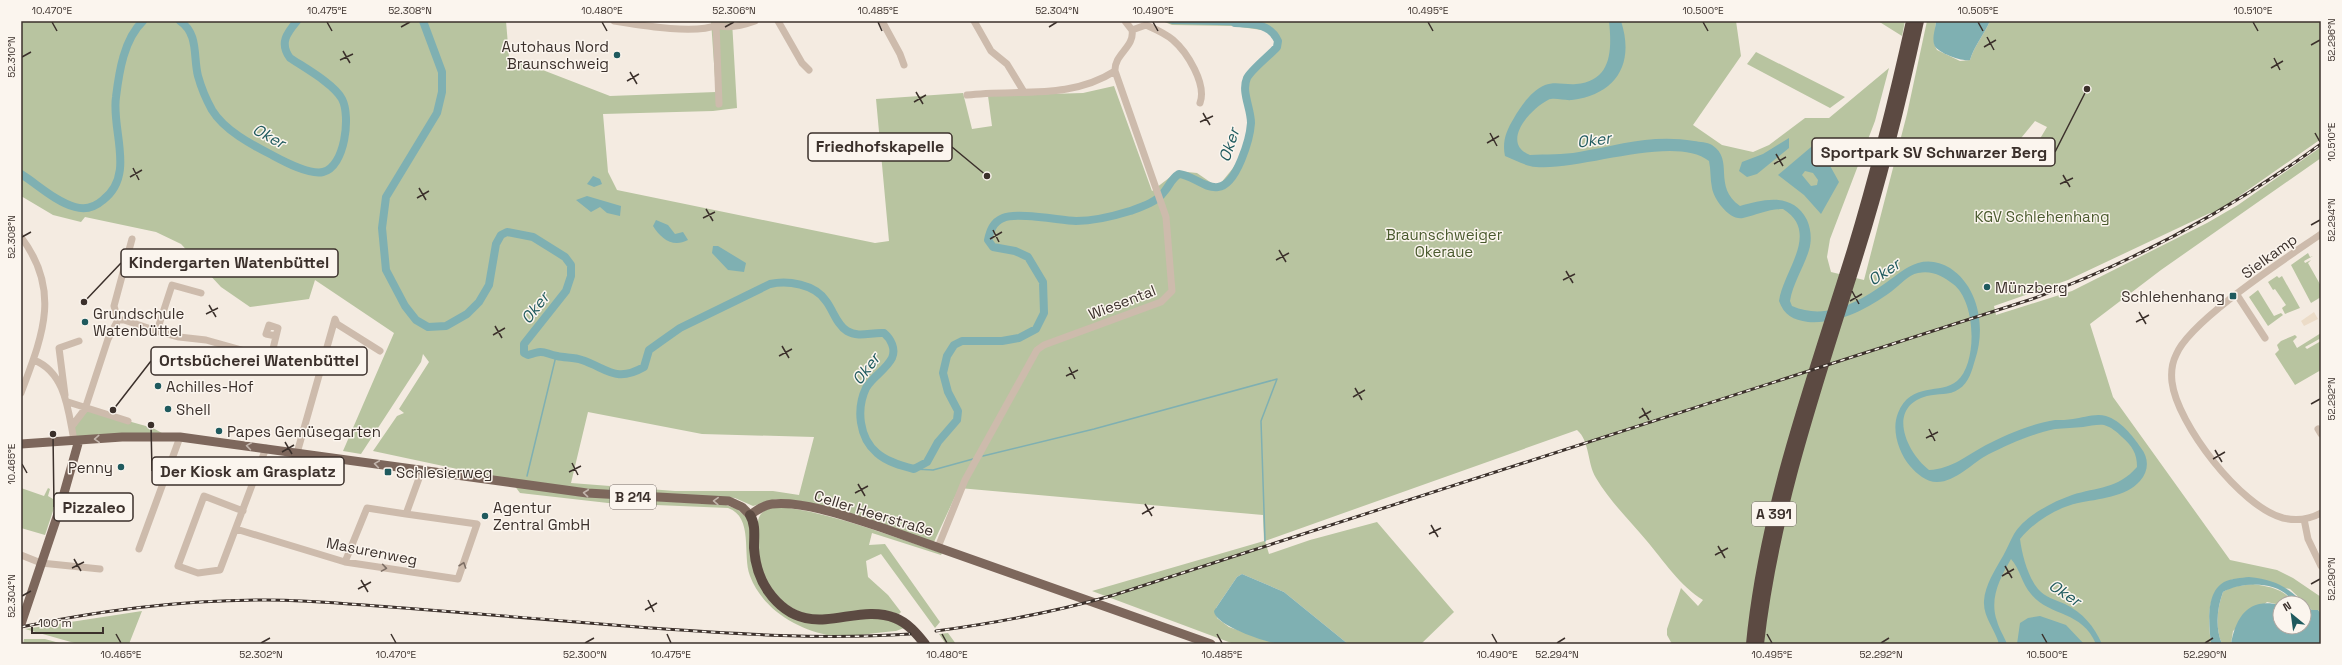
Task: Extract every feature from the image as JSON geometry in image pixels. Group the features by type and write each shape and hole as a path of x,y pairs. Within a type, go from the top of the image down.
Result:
{"highway":[{"name":"A 391","path":"1856,251 1911,21"},
{"name":"A 391","path":"1755,642 1770,528 1787,462 1891,141 1919,21"},
{"path":"750,515 754,525 755,552 760,575 772,596 786,608 802,616 819,620 873,614 889,616 909,627 925,644"}],"main road":[{"name":"B 214","path":"21,444 122,436 180,437 613,496 728,501 742,506 750,515"},
{"path":"22,619 73,467 77,440"},
{"name":"Celler Heerstraße","path":"750,515 770,504 798,506 849,517 1211,644"}],"street":[{"path":"614,21 672,28 710,28 716,23"},
{"path":"716,23 730,26 755,21"},
{"path":"778,21 802,62 810,70"},
{"path":"882,21 900,54 904,65"},
{"path":"974,21 990,51 1007,64 1024,92"},
{"path":"967,95 1076,89 1099,81 1115,71 1118,59 1132,39 1132,30 1124,21"},
{"path":"716,23 715,32 719,104"},
{"path":"1132,30 1146,25 1166,35 1178,45 1185,54 1198,80 1202,92 1200,103"},
{"name":"Wiesental","path":"938,547 965,480 1037,350 1044,345 1161,302 1170,295 1172,285 1167,225 1163,207 1115,71"},
{"name":"Sielkamp","path":"2304,519 2284,518 2268,511 2243,494 2227,477 2198,440 2186,418 2174,390 2172,370 2176,354 2187,337 2238,295 2321,234"},
{"path":"21,238 41,275 44,290 43,335 21,393"},
{"path":"72,426 85,409 108,339 118,320 114,306 132,239"},
{"path":"157,331 172,285 201,293"},
{"path":"2238,295 2265,338"},
{"path":"297,453 335,319 337,324 380,351"},
{"path":"118,320 124,320 179,337 206,340 266,357 272,353 276,336"},
{"path":"66,401 66,389 59,348 79,340"},
{"path":"34,360 53,373 66,401 77,440"},
{"path":"66,401 85,409 128,421"},
{"path":"139,549 180,437"},
{"path":"243,511 204,496 178,566 198,573 220,570 243,511 266,448"},
{"path":"345,562 367,508 406,514 422,470"},
{"path":"2321,512 2304,519 2308,539 2321,566"},
{"name":"Masurenweg","path":"236,529 345,562 458,579 477,524 406,514"},
{"path":"21,555 41,563 100,569"}],"green space":[{"name":"Braunschweiger Okeraue","path":"21,21 506,21 509,57 610,96 716,92 711,21 732,21 737,108 713,111 603,114 608,172 617,190 875,243 889,241 876,99 963,93 972,129 992,126 988,96 1083,93 1114,86 1152,191 1178,171 1197,173 1213,184 1220,184 1238,162 1250,124 1243,88 1248,72 1269,55 1277,41 1269,31 1233,26 1172,25 1162,21 1736,21 1741,56 1693,125 1722,145 1753,152 1769,145 1805,118 1829,118 1889,68 1875,121 1830,239 1827,257 1831,272 1864,280 1907,114 1927,21 1936,21 1934,44 1937,50 1960,61 1970,60 1990,21 2321,21 2321,139 2212,215 2210,213 2068,280 1994,306 1996,315 2072,291 2207,223 2238,205 2321,147 2321,158 2161,270 2090,324 2113,397 2230,560 2277,570 2293,578 2321,597 2321,614 2318,610 2312,610 2312,595 2296,595 2290,589 2234,579 2225,583 2218,589 2213,597 2209,615 2211,644 1672,644 1667,635 1667,629 1681,588 1698,606 1703,600 1679,580 1607,494 1593,472 1584,440 1577,430 1265,541 1269,554 1310,540 1377,522 1454,612 1421,644 1348,644 1284,592 1242,574 1237,577 1216,608 1217,618 1229,627 1278,644 1234,644 1092,591 1264,541 1263,515 959,488 934,542 801,501 776,499 753,506 735,498 636,494 514,481 373,451 397,416 404,413 399,409 429,362 423,354 421,362 361,454 343,451 394,333 315,280 309,299 250,307 221,287 181,244 156,232 85,217 81,222 53,215 21,196","holes":["2035,121 2047,127 2035,147 2017,143","588,412 702,434 814,437 799,495 773,491 675,491 571,483"]},
{"path":"1878,21 1905,21 1902,36"},
{"path":"1756,52 1845,97 1830,108 1747,64"},
{"path":"2308,253 2310,257 2313,256 2304,261 2305,263 2311,260 2308,263 2321,286 2321,297 2311,303 2291,265"},
{"path":"2277,276 2279,278 2282,276 2300,308 2285,314 2282,308 2286,305 2268,282"},
{"path":"2258,290 2274,316 2281,313 2283,315 2268,326 2249,297"},
{"path":"2321,333 2321,338 2305,347 2307,349 2321,341 2321,370 2295,385 2275,354 2279,350 2277,345 2281,341 2295,335 2297,337 2293,341 2297,348"},
{"path":"85,409 153,428 169,437 74,440 72,426"},
{"path":"514,485 594,497 726,505 737,509 746,517 749,524 754,569 798,618 888,619 904,628 896,631 864,635 832,636 807,629 783,616 764,599 756,588 750,576 748,567 746,538 741,519 736,513 728,508 608,503 520,493"},
{"path":"21,488 44,496 48,488 50,489 48,496 53,499 56,492 59,493 45,535 21,528"},
{"path":"774,506 817,513 942,553 941,555 872,533 869,545 885,544 940,622 935,628 881,554 866,561 868,577 888,595 901,612 899,614 879,611 833,617 812,616 802,613 783,602 775,594 763,576 758,562 758,521 763,512"},
{"path":"2253,584 2270,587 2287,595 2272,595 2272,603 2267,602 2233,631 2231,644 2222,644 2218,631 2219,605 2223,592 2231,587"},
{"path":"142,611 129,644 78,644 25,629"},
{"path":"948,633 956,644 946,644 939,634"},
{"path":"24,639 45,639 63,644 23,644"}],"shaded area":[{"path":"2314,312 2318,319 2304,326 2301,321"}],"water":[{"path":"1163,21 1222,21 1262,26 1172,24"},
{"path":"1609,21 1621,21 1625,36 1623,63 1618,74 1611,84 1587,97 1572,100 1550,99 1541,104 1526,118 1521,126 1518,135 1518,143 1521,150 1530,155 1567,154 1636,141 1664,139 1679,139 1712,145 1719,151 1722,158 1727,190 1740,206 1768,200 1786,201 1801,211 1807,220 1811,235 1811,242 1807,256 1791,294 1790,301 1792,306 1805,310 1830,310 1842,307 1865,296 1905,269 1918,263 1934,262 1950,268 1960,276 1974,297 1978,309 1980,335 1973,368 1968,380 1951,393 1927,396 1914,402 1907,410 1904,420 1904,430 1907,442 1913,452 1929,470 1945,467 1959,461 1986,445 2011,433 2055,420 2102,415 2116,421 2134,438 2144,452 2147,460 2145,473 2140,481 2127,491 2120,494 2062,508 2039,521 2020,539 2026,566 2034,584 2047,596 2065,604 2083,616 2092,626 2102,644 2096,644 2090,633 2083,625 2074,619 2047,607 2031,594 2017,567 2011,559 1997,589 1994,605 1998,624 2007,644 1999,644 1987,618 1984,601 1988,583 2014,534 2025,521 2040,510 2064,498 2107,486 2122,480 2137,467 2135,454 2126,440 2114,430 2104,425 2055,429 2030,436 2005,446 1989,454 1951,479 1937,482 1933,482 1922,477 1910,466 1902,455 1897,441 1895,427 1898,413 1904,403 1910,396 1926,390 1950,385 1957,381 1964,372 1968,361 1972,332 1970,317 1961,292 1953,284 1937,274 1928,272 1918,273 1907,278 1892,291 1873,304 1853,314 1831,321 1808,322 1798,320 1786,313 1779,301 1782,289 1797,252 1799,229 1794,218 1783,209 1767,211 1743,218 1738,218 1728,213 1719,204 1713,193 1709,161 1693,154 1674,151 1626,155 1555,167 1536,167 1505,156 1504,141 1509,127 1523,104 1535,91 1549,84 1576,84 1588,82 1597,77 1603,70 1609,53"},
{"path":"1936,21 1990,21 1970,60 1966,60 1949,56 1936,47 1933,38"},
{"path":"1789,138 1789,148 1757,174 1747,177 1739,171 1742,162 1763,154"},
{"path":"1817,142 1839,182 1821,214 1804,195 1778,175","holes":["1805,171 1813,173 1818,180 1817,185 1811,186 1802,175"]},
{"path":"593,176 600,179 602,184 594,187 587,184"},
{"path":"587,196 621,206 620,216 607,213 600,207 591,212 576,200"},
{"path":"656,220 668,225 675,234 683,232 688,240 677,243 668,241 656,231 653,226"},
{"path":"713,246 718,246 746,263 744,272 728,270 712,253"},
{"path":"1242,574 1284,592 1348,644 1273,643 1253,637 1222,622 1216,616 1214,611 1237,577"},
{"path":"2249,577 2260,578 2277,583 2295,595 2288,595 2280,590 2261,585 2240,586 2223,592 2219,605 2218,618 2218,631 2222,644 2211,644 2209,619 2211,601 2218,587 2224,582 2233,579"},
{"path":"2272,604 2272,635 2312,635 2312,610 2318,610 2321,614 2321,644 2231,644 2236,625 2246,611 2252,606"},
{"path":"2040,616 2066,625 2084,644 2017,644 2020,623 2028,618"}],"waterway":[{"name":"Oker","path":"21,174 61,201 79,208 86,208 97,204 113,190 118,178 120,165 115,110 119,77 127,46 131,37 143,21"},
{"name":"Oker","path":"180,21 186,26 193,39 198,76 204,94 217,117 231,130 256,147 304,170 311,172 323,172 331,168 337,161 341,151 346,128 345,107 342,99 333,88 290,58 287,53 285,48 287,34 297,21"},
{"name":"Oker","path":"423,21 442,72 442,92 437,113 386,197 382,228 386,270 405,306 416,320 428,327 446,326 467,314 479,302 489,285 496,244 501,235 507,232 533,237 565,257 571,265 571,276 566,291 524,344 524,353 528,355 544,352 560,357 579,359 612,373 626,374 644,367 649,350 680,328 770,284 792,283 808,287 821,295 829,305 840,325 847,331 856,334 884,333 891,341 893,348 892,358 872,380 866,388 863,396 860,414 861,423 866,439 877,453 890,461 914,469 927,462 938,442 957,420 958,411 948,392 943,373 947,356 954,345 962,341 1002,341 1019,338 1036,329 1044,313 1043,282 1028,257 1015,251 993,247 988,240 994,224 1009,216 1076,221 1117,215 1144,206 1157,199 1161,196 1172,180 1179,174 1208,186 1218,187 1225,184 1237,170 1248,139 1251,123 1245,83 1252,71 1277,47 1278,41 1275,35 1265,28 1254,24 1235,23"},
{"path":"527,476 556,356"},
{"path":"983,456 1094,429 1277,379 1261,421 1265,541"},
{"path":"914,469 933,470 973,459"}],"railway":[{"path":"936,631 1070,607 1114,595 2032,299 2109,268 2182,232 2253,190 2321,144"},
{"path":"21,627 143,607 235,600 266,600 335,603 650,628 748,634 812,636 877,636 910,634"}],"place":[{"name":"Autohaus Nord Braunschweig","path":"617,55"},
{"name":"Sportpark SV Schwarzer Berg","path":"2087,89"},
{"name":"Friedhofskapelle","path":"987,176"},
{"name":"Münzberg","path":"1987,287"},
{"name":"Schlehenhang","path":"2233,296"},
{"name":"Kindergarten Watenbüttel","path":"84,302"},
{"name":"Grundschule Watenbüttel","path":"85,322"},
{"name":"Achilles-Hof","path":"158,386"},
{"name":"Shell","path":"168,409"},
{"name":"Ortsbücherei Watenbüttel","path":"113,410"},
{"name":"Der Kiosk am Grasplatz","path":"151,425"},
{"name":"Papes Gemüsegarten","path":"219,431"},
{"name":"Pizzaleo","path":"53,434"},
{"name":"Penny","path":"121,467"},
{"name":"Schlesierweg","path":"388,472"},
{"name":"Agentur Zentral GmbH","path":"485,516"}],"park label":[{"name":"KGV Schlehenhang","path":"2042,216"}]}
